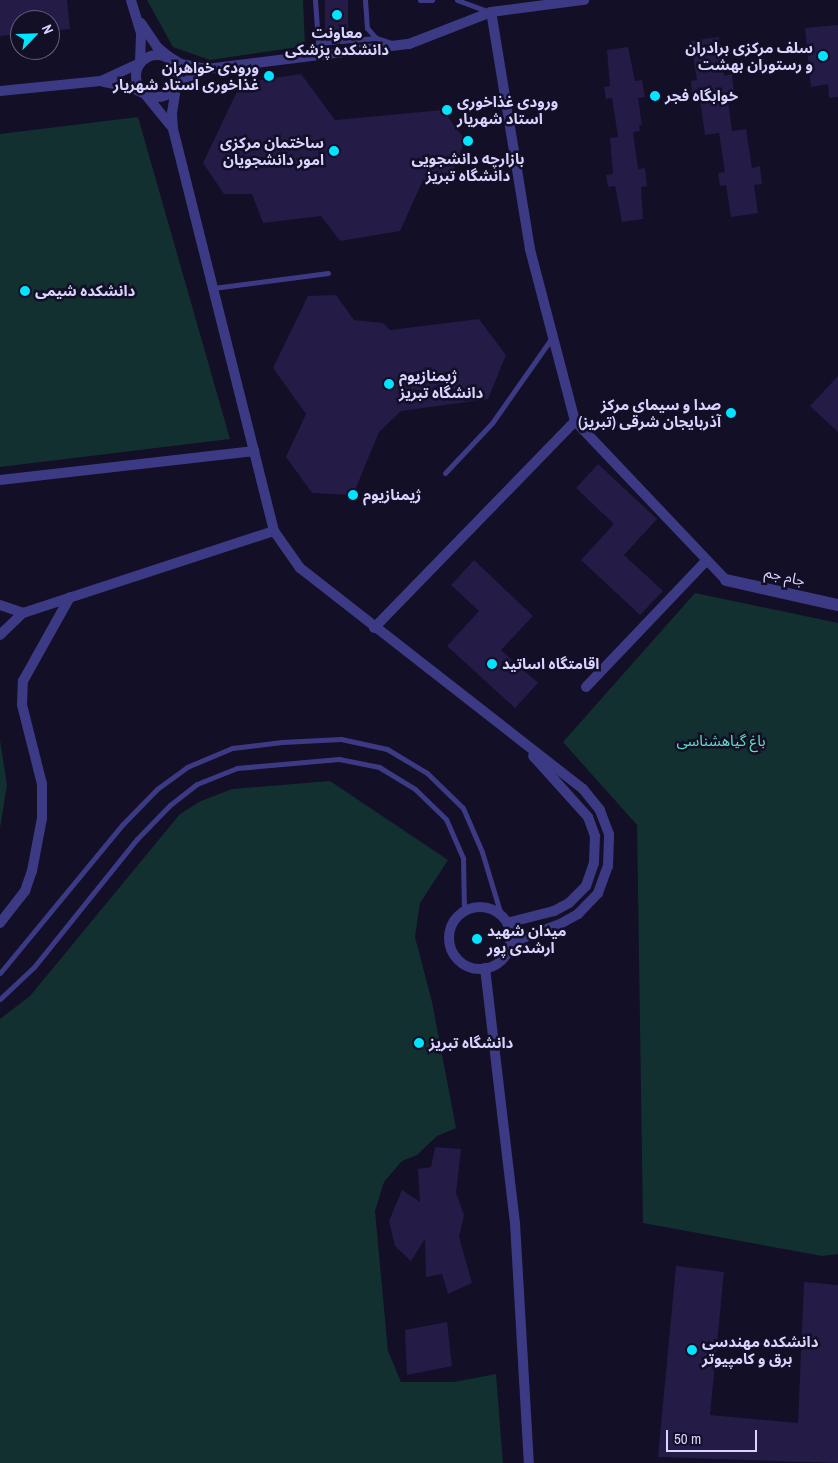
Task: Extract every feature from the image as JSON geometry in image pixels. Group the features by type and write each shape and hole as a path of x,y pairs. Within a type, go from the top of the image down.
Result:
{"street":[{"path":"131,0 139,20 157,47 182,64 207,69 409,44 491,12 584,0"},
{"path":"491,12 530,249 551,338 575,421 726,580"},
{"path":"139,20 140,63 137,83 173,130"},
{"path":"101,81 140,63 152,55 168,56"},
{"path":"168,56 179,74 176,87 173,130 274,531 300,568 374,628 583,789 600,810 609,834 608,866 598,893 578,914 560,924 510,943"},
{"path":"0,91 101,81 130,87 145,94 166,96 176,87 207,69"},
{"path":"374,628 575,421"},
{"path":"0,480 254,451"},
{"path":"0,634 22,613 274,531"},
{"path":"586,687 707,560"},
{"name":"جام جم","path":"726,580 838,605"},
{"path":"0,923 25,891 32,870 42,818 42,784 22,705 23,681 70,597"},
{"path":"0,605 22,613"},
{"path":"504,919 510,943 502,959 485,968 476,968 459,960 450,944 452,925 464,911 482,907 504,919 554,911 569,903 586,886 594,863 595,836 588,817 574,798 510,732"},
{"path":"485,968 515,1223 529,1463"}],"lane":[{"path":"315,0 318,43 376,38"},
{"path":"365,0 367,28 376,38 388,43 409,44"},
{"path":"420,0 432,0"},
{"path":"457,0 491,12"},
{"path":"213,288 328,273"},
{"path":"445,473 492,423 551,338"},
{"path":"0,973 122,825 157,790 187,767 232,748 282,742 341,739 387,749 427,773 463,808 482,852 504,919"},
{"path":"0,999 34,967 137,838 170,805 197,784 237,768 339,759 380,767 415,789 446,819 463,858 464,911"}],"green space":[{"path":"147,0 303,0 305,46 210,60 173,47"},
{"path":"138,117 230,439 0,467 0,134"},
{"name":"باغ گیاهشناسی","path":"695,593 838,623 838,1254 822,1256 643,1223 637,825 563,742"},
{"path":"0,740 7,785 0,828"},
{"path":"330,781 448,860 420,903 415,937 432,1002 456,1128 437,1136 417,1155 402,1161 384,1182 375,1211 388,1351 401,1382 454,1382 496,1374 503,1463 0,1463 0,1019 30,996 180,814 201,801 232,789"}],"building":[{"path":"0,0 67,0 70,29 60,30 60,10 10,10 10,35 0,36"},
{"name":"معاونت دانشکده پزشکی","path":"325,0 348,0 348,33 325,33"},
{"name":"سلف مرکزی برادران و رستوران بهشت","path":"838,25 838,97 829,98 828,84 811,87 805,28"},
{"path":"719,37 724,76 732,74 734,92 727,93 732,131 746,129 752,168 760,166 762,184 754,185 758,213 731,217 726,185 720,186 718,173 725,172 719,133 705,135 699,93 692,94 691,81 697,80 691,41"},
{"path":"628,47 635,81 642,80 645,97 638,98 642,125 639,125 640,131 633,132 638,169 645,168 647,186 641,187 643,219 622,222 615,186 608,187 606,175 613,174 610,138 618,137 612,98 606,99 604,87 610,86 607,50"},
{"name":"ساختمان مرکزی امور دانشجویان","path":"301,74 335,120 443,110 465,140 451,175 423,180 400,231 340,241 321,216 263,223 252,194 224,194 203,163 241,83"},
{"name":"ژیمنازیوم دانشگاه تبریز","path":"336,295 354,320 383,323 390,330 479,319 506,355 488,399 401,411 379,432 353,495 312,493 286,457 306,414 273,368 308,296"},
{"path":"838,376 838,432 810,406"},
{"path":"598,464 657,519 624,555 663,591 640,615 581,560 614,524 576,488"},
{"path":"474,560 533,616 501,650 538,683 515,708 447,646 479,611 451,585"},
{"path":"435,1147 461,1149 456,1193 464,1215 459,1237 472,1283 448,1294 442,1274 426,1277 425,1239 411,1261 395,1246 389,1221 402,1190 420,1202 418,1169 431,1167"},
{"name":"دانشکده مهندسی برق و کامپیوتر","path":"676,1266 724,1272 710,1415 798,1423 804,1282 838,1285 838,1463 658,1457"},
{"path":"447,1322 452,1366 407,1375 405,1330"}],"place":[{"name":"معاونت دانشکده پزشکی","path":"337,15"},
{"name":"سلف مرکزی برادران و رستوران بهشت","path":"823,56"},
{"name":"ورودی خواهران غذاخوری استاد شهریار","path":"269,76"},
{"name":"خوابگاه فجر","path":"655,96"},
{"name":"ورودی غذاخوری استاد شهریار","path":"447,110"},
{"name":"بازارچه دانشجویی دانشگاه تبریز","path":"468,141"},
{"name":"ساختمان مرکزی امور دانشجویان","path":"334,151"},
{"name":"دانشکده شیمی","path":"25,291"},
{"name":"ژیمنازیوم دانشگاه تبریز","path":"389,384"},
{"name":"صدا و سیمای مرکز آذربایجان شرقی (تبریز)","path":"731,413"},
{"name":"ژیمنازیوم","path":"353,495"},
{"name":"اقامتگاه اساتید","path":"492,664"},
{"name":"میدان شهید ارشدی پور","path":"477,939"},
{"name":"دانشگاه تبریز","path":"419,1043"},
{"name":"دانشکده مهندسی برق و کامپیوتر","path":"692,1350"}]}
